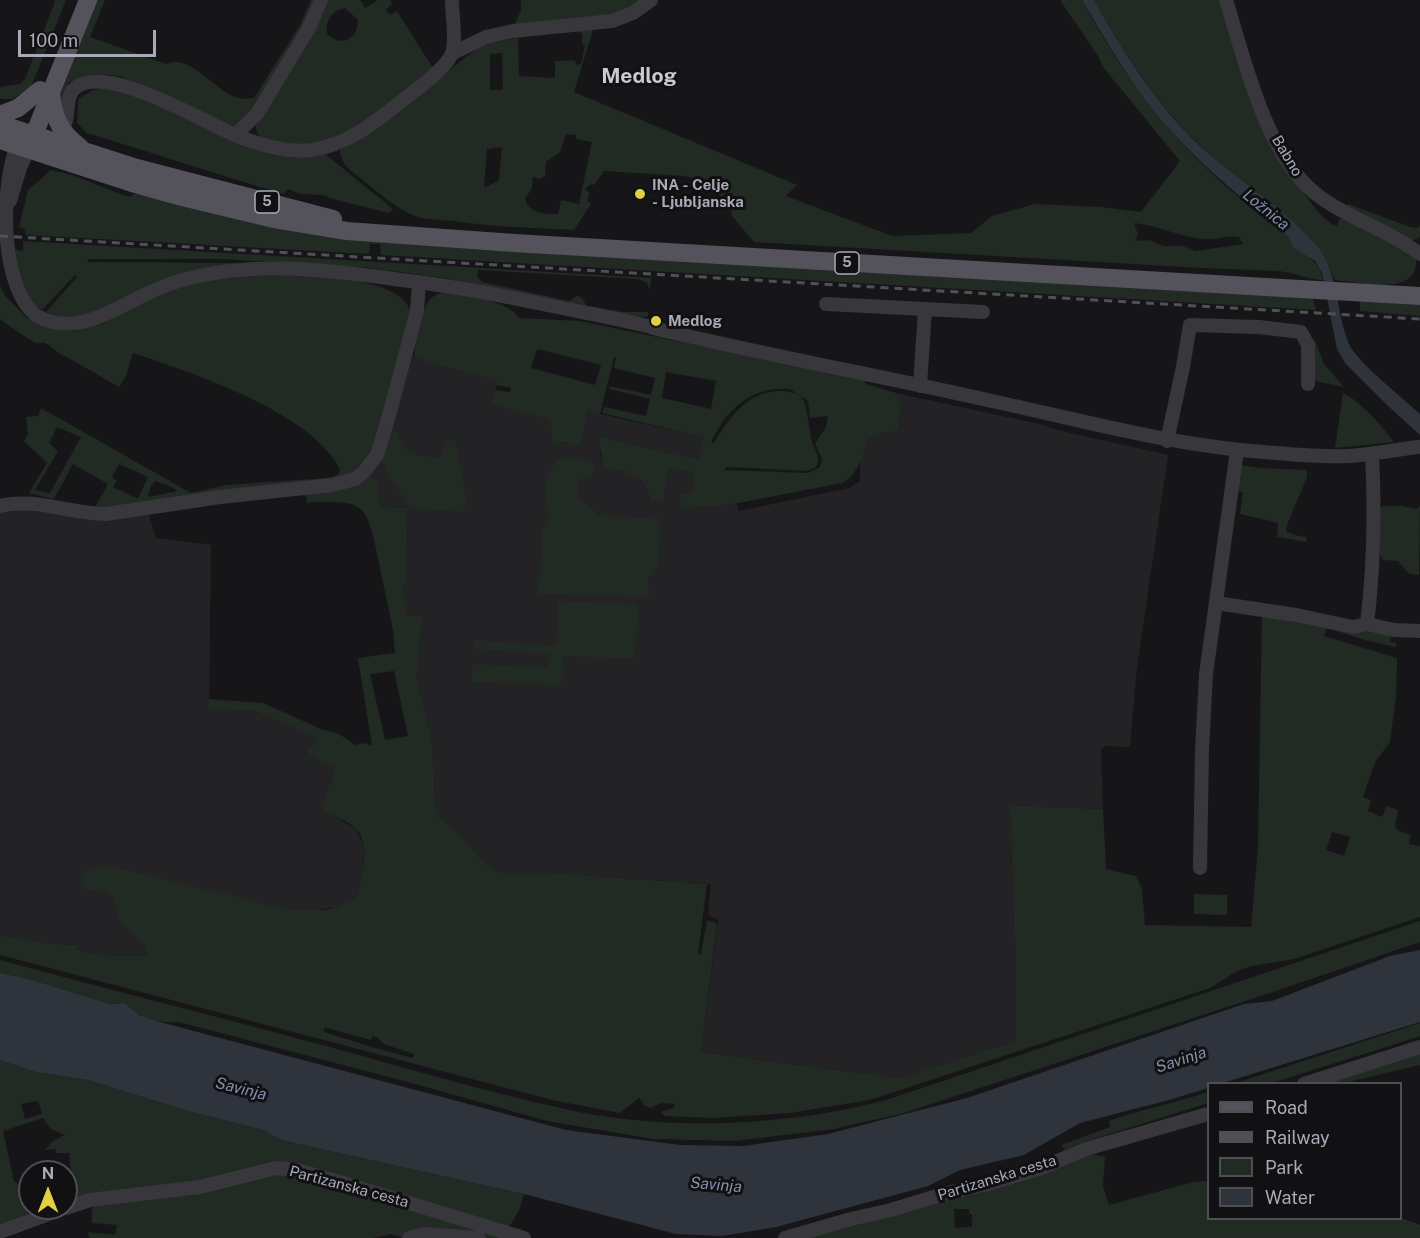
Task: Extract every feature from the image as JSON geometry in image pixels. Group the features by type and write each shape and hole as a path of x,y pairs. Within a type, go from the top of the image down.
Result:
{"main road":[{"path":"0,115 18,108 45,91 77,0"},
{"path":"0,124 20,140 88,0"},
{"path":"45,91 59,126 71,141 86,152"},
{"name":"5","path":"20,140 86,152 136,168 359,225 383,234"},
{"name":"5","path":"20,140 132,183 236,211 330,229 1420,296"}],"street":[{"path":"235,135 257,114 309,28 321,0"},
{"path":"452,0 453,53"},
{"path":"66,121 74,89 86,84 108,82 147,93 235,135 271,147 312,150 345,141 381,118 436,73 453,53 486,37 513,31 612,21 633,13 651,0"},
{"name":"Babno","path":"1226,0 1261,108 1279,149 1290,166 1304,184 1321,198 1383,231 1420,254"},
{"path":"20,140 9,166 5,186 2,232 3,266 13,294 23,306 34,315 62,324 80,324 95,320 172,283 226,271 270,269 318,271 419,282 628,321 667,332 1167,441 1237,451 1323,456 1372,454 1413,448"},
{"path":"2,232 16,178 20,140"},
{"path":"0,164 5,186"},
{"path":"0,506 30,504 90,514 106,514 220,497 325,486 355,478 372,464 383,437 417,311 419,282"},
{"path":"826,304 983,312"},
{"path":"920,386 925,309"},
{"path":"1167,441 1190,326 1259,327 1301,332 1308,345 1308,384"},
{"path":"1200,868 1206,674 1237,451"},
{"path":"1367,624 1372,577 1374,491 1372,454"},
{"path":"1215,603 1296,615 1353,627 1367,624 1394,630 1420,631"},
{"path":"1307,1082 1420,1047"},
{"name":"Partizanska cesta","path":"785,1238 851,1218 891,1210 947,1193 988,1184 1041,1168 1086,1149 1207,1115"},
{"name":"Partizanska cesta","path":"78,1204 90,1200 200,1187 276,1168 297,1170 340,1182 524,1238"},
{"name":"Partizanska cesta","path":"0,1232 33,1220"},
{"path":"409,1238 431,1234 479,1238"}],"shaded area":[{"path":"411,356 498,381 492,405 550,420 551,442 560,444 569,442 573,446 580,443 587,411 703,437 698,459 600,437 600,454 605,468 627,471 627,474 637,477 648,489 650,501 664,502 668,467 693,472 692,494 679,494 690,508 737,504 739,511 849,488 860,481 860,459 869,439 885,432 895,432 899,427 901,404 896,393 1168,455 1136,675 1130,747 1105,746 1101,750 1103,809 1010,805 1016,992 1015,1041 899,1078 701,1052 718,920 708,915 711,884 551,873 505,873 485,863 468,843 438,815 435,804 433,745 417,680 422,616 407,615 402,591 402,585 406,584 408,508 380,507 378,481 367,473"},
{"path":"30,505 148,512 156,538 211,545 209,708 254,711 320,739 318,760 335,766 322,805 355,828 364,846 363,874 357,897 336,907 311,911 291,910 240,898 148,956 96,955 77,949 77,945 45,943 0,935 0,511"}],"green space":[{"path":"54,0 66,0 31,87 12,99 0,99 0,87 20,84 25,79"},
{"path":"93,0 105,0 90,37 166,64 184,63 227,93 247,99 254,98 300,25 311,0 316,0 311,13 253,112 234,126 226,125 122,77 108,75 81,78 68,83 66,108 58,100"},
{"path":"327,0 360,0 365,8 378,0 390,0 392,4 386,9 390,15 397,11 434,70 388,107 355,129 319,143 293,146 268,141 258,134 256,124","holes":["345,8 358,20 355,32 348,39 338,40 327,34 330,17 340,9"]},
{"path":"521,0 646,0 608,19 517,28 515,24 521,10"},
{"path":"1060,0 1082,0 1133,83 1174,134 1220,181 1284,231 1294,245 1316,265 1323,280 1279,271 754,242 732,216 731,210 739,202 733,196 729,198 725,194 721,197 713,189 685,176 604,171 594,185 591,184 585,189 590,193 587,200 591,204 574,230 427,219 411,214 383,196 348,168 340,150 483,44 518,38 519,76 555,78 555,61 575,60 576,65 581,64 585,45 582,44 582,33 577,32 578,29 593,30 574,92 797,185 786,196 892,236 971,233 992,216 1035,204 1101,207 1141,212 1180,161 1103,67","holes":["502,53 503,90 490,90 490,54","566,134 576,135 576,139 592,142 579,204 561,200 558,214 538,212 530,208 525,199 532,188 533,177 540,179 545,176 546,162 560,152","502,147 499,180 484,187 487,149","1134,223 1196,238 1239,237 1243,244 1196,251 1183,246 1164,246 1149,240 1135,241 1138,234"]},
{"path":"1094,0 1221,0 1297,184 1320,214 1331,223 1337,226 1339,219 1368,227 1416,258 1415,271 1409,279 1386,285 1335,280 1328,265 1309,239 1285,216 1215,159 1168,111 1128,56"},
{"path":"115,89 150,101 214,131 325,154 393,209 389,213 323,195 300,194 288,189 284,194 87,133 77,123 78,99 93,90"},
{"path":"51,170 72,175 123,195 131,197 133,194 150,195 244,219 1312,296 1316,310 381,255 380,244 370,244 369,254 26,235 24,228 19,227 28,190"},
{"path":"1348,204 1410,227 1420,226 1420,237 1412,241 1346,207"},
{"path":"23,241 651,278 650,290 647,283 638,279 478,270 477,276 482,282 569,301 577,296 581,297 587,306 623,312 648,312 648,317 621,316 444,278 370,268 223,259 87,259 89,263 234,264 116,303 88,315 66,318 46,312 77,277 75,275 42,310 25,297 11,249 23,251"},
{"path":"284,275 335,278 374,285 391,291 404,300 411,312 376,441 366,464 348,478 125,507 95,508 108,484 73,464 54,499 29,493 47,463 24,441 28,434 26,417 38,416 41,408 191,493 226,485 327,478 337,475 340,469 325,448 303,429 277,412 217,383 133,353 126,376 119,387 59,353 48,344 33,342 0,319 0,286 6,297 27,318 61,331 76,331 102,324 157,296 186,285 230,276","holes":["57,427 81,437 50,493 35,490 58,451 49,443","119,464 148,477 138,499 113,487 117,480 112,477","155,481 177,491 148,497"]},
{"path":"443,292 496,303 514,312 519,318 579,321 862,379 866,384 896,393 901,404 899,427 895,432 885,432 869,439 856,470 842,483 728,505 690,508 681,504 679,494 692,494 693,472 668,468 664,502 650,501 648,491 640,480 627,474 627,471 605,469 600,437 698,459 703,437 602,413 604,407 646,416 650,399 609,389 610,386 651,395 655,378 614,368 616,358 614,357 600,414 587,411 584,432 578,445 573,446 566,442 555,445 551,442 550,420 491,405 495,390 510,392 511,388 497,385 497,381 415,357 420,321 428,302","holes":["537,349 601,365 595,385 531,368","666,372 716,381 711,409 662,398","776,389 790,389 808,401 810,418 828,416 826,427 815,444 822,458 820,467 808,473 725,470 726,467 807,471 818,464 805,406 801,397 791,392 768,392 748,401 726,424 714,443 711,442 725,419 742,402 752,396"]},
{"path":"1360,300 1420,302 1420,316 1360,311"},
{"path":"1314,338 1324,364 1344,387 1315,381"},
{"path":"1343,393 1363,408 1394,442 1335,448"},
{"path":"389,430 396,431 406,450 421,456 440,457 445,442 451,439 456,441 467,504 463,512 408,508 383,461 382,451"},
{"path":"558,459 587,460 594,465 594,472 590,476 577,482 577,489 580,498 597,515 660,519 659,562 654,575 648,577 650,597 538,594 543,525 548,527 546,483"},
{"path":"1239,465 1307,470 1307,477 1286,531 1306,537 1307,542 1277,537 1278,523 1240,514 1243,492 1236,491"},
{"path":"367,473 378,481 380,507 408,508 406,585 402,585 407,615 422,616 417,680 433,745 435,804 438,815 468,843 485,863 505,873 551,873 707,884 698,954 701,954 707,920 717,923 701,1052 899,1078 1015,1041 1016,992 1010,805 1103,809 1106,869 1136,876 1142,889 1145,925 1251,927 1258,848 1262,612 1391,635 1390,642 1396,643 1396,647 1327,628 1324,636 1397,658 1396,696 1390,742 1375,762 1363,797 1371,800 1368,811 1382,817 1386,806 1398,810 1395,827 1411,835 1409,844 1420,846 1420,917 1294,959 1251,966 1237,971 1210,988 870,1100 790,1113 712,1118 665,1116 660,1112 673,1108 675,1104 661,1103 651,1108 644,1105 639,1098 620,1113 552,1100 0,955 0,935 45,943 77,945 77,949 96,955 148,956 141,942 121,922 111,896 98,890 84,890 82,876 88,868 110,866 291,910 326,910 357,897 364,860 363,841 360,833 354,827 324,811 322,805 335,767 309,755 308,749 319,739 254,711 209,709 209,699 263,703 321,729 339,734 355,745 366,743 372,746 358,658 395,653 393,630 373,535 364,512 359,508 340,502 307,503 306,493","holes":["394,671 408,736 385,740 370,674","1332,832 1350,837 1344,856 1326,850","324,1027 371,1040 372,1036 384,1044 414,1054 413,1058 324,1032"]},
{"path":"1383,506 1416,509 1420,506 1419,575 1409,574 1398,561 1383,560 1378,553 1378,510"},
{"path":"558,601 638,604 635,659 563,656 564,679 560,685 471,682 473,664 549,668 548,654 474,649 475,640 556,646"},
{"path":"1194,894 1227,895 1227,915 1194,914"},
{"path":"1420,921 1420,942 904,1113 834,1129 735,1141 653,1139 547,1121 179,1022 154,1020 135,1013 124,1004 110,1004 29,979 0,973 0,960 473,1087 565,1109 644,1121 726,1123 809,1116 886,1100"},
{"path":"1420,1023 1420,1036 1411,1039 1275,1082 1239,1082"},
{"path":"1420,1052 1420,1065 1348,1082 1328,1082"},
{"path":"0,1060 36,1072 88,1080 188,1111 263,1130 281,1140 524,1194 519,1211 507,1230 299,1167 96,1194 92,1192 78,1201 78,1160 70,1160 69,1153 56,1153 56,1149 45,1150 53,1141 65,1135 51,1129 43,1118 3,1131 14,1181 18,1184 18,1220 22,1220 0,1228","holes":["38,1101 42,1114 25,1119 21,1104"]},
{"path":"1207,1092 1207,1103 1065,1150 1061,1145 1110,1127 1109,1121"},
{"path":"1087,1153 1105,1157 1103,1186 1109,1205 1193,1182 1207,1181 1207,1220 1402,1218 1420,1225 1420,1238 800,1238","holes":["954,1209 969,1209 969,1214 972,1214 972,1227 955,1228"]},
{"path":"279,1172 514,1238 403,1238 391,1234 374,1238 89,1238 88,1232 115,1235 117,1225 92,1223 92,1205"}],"water":[{"name":"Ložnica","path":"1082,0 1094,0 1116,38 1154,94 1198,144 1273,205 1316,245 1324,256 1333,280 1349,344 1370,370 1420,414 1420,435 1345,363 1337,349 1322,273 1315,261 1293,247 1288,236 1214,173 1172,132 1135,85"},
{"name":"Savinja","path":"1420,950 1420,1022 1226,1082 1207,1082 1207,1088 1169,1100 1080,1123 1024,1155 960,1170 928,1186 776,1227 722,1236 676,1234 524,1194 281,1140 263,1130 188,1111 88,1080 36,1072 0,1060 0,973 29,979 110,1004 124,1003 139,1015 160,1022 566,1130 680,1145 743,1146 828,1134 967,1098 1244,1004 1272,1001 1390,956"}],"railway":[{"path":"0,236 1420,319"}],"place":[{"name":"INA - Celje - Ljubljanska","path":"640,194"},
{"name":"Medlog","path":"656,321"}],"district":[{"name":"Medlog","path":"639,77"}]}
